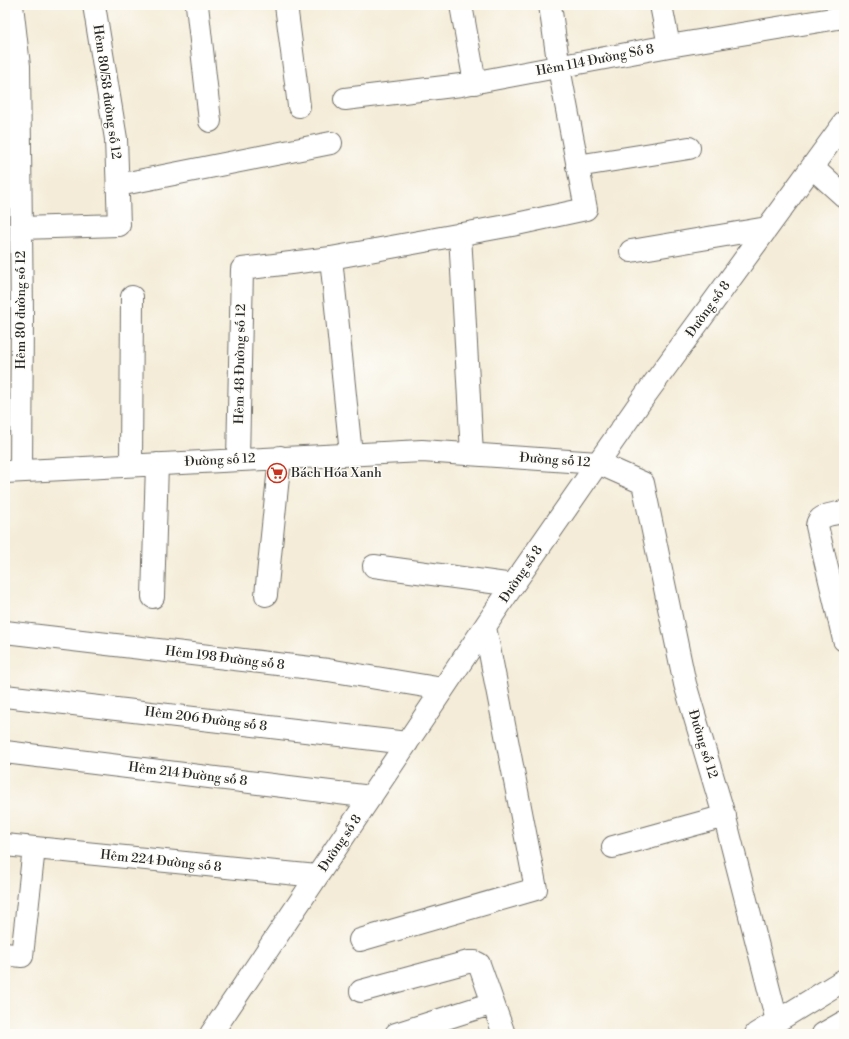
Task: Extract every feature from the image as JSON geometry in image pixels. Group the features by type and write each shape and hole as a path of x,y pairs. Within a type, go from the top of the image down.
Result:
{"street":[{"name":"Hẻm 80 đường số 12","path":"12,5 19,66 21,228 13,471"},
{"name":"Hẻm 80/58 đường số 12","path":"21,228 119,225 116,139 94,5"},
{"path":"197,5 210,121"},
{"path":"286,5 298,106"},
{"path":"460,5 475,83"},
{"path":"351,454 331,258 512,225 586,209 559,68 550,5"},
{"path":"661,5 669,46"},
{"name":"Hẻm 114 Đường Số 8","path":"345,99 475,83 669,46 844,17"},
{"name":"Đường số 8","path":"211,1034 513,585 640,401 844,123"},
{"path":"118,185 331,143"},
{"path":"577,166 689,148"},
{"path":"812,167 844,196"},
{"path":"631,251 767,228"},
{"path":"460,234 472,454"},
{"name":"Hẻm 48 Đường số 12","path":"238,459 242,269 331,258"},
{"path":"131,465 132,297"},
{"name":"Đường số 12","path":"13,471 422,451 598,463 643,484 685,684 725,816 777,1021"},
{"path":"266,596 280,457"},
{"path":"152,597 156,464"},
{"path":"844,512 822,517 817,522 817,526 844,640"},
{"path":"374,566 513,585"},
{"path":"360,940 536,889 485,627"},
{"name":"Hẻm 198 Đường số 8","path":"5,632 328,670 443,689"},
{"name":"Hẻm 206 Đường số 8","path":"5,696 407,743"},
{"name":"Hẻm 214 Đường số 8","path":"5,752 371,796"},
{"path":"613,847 725,816"},
{"name":"Hẻm 224 Đường số 8","path":"5,845 317,876"},
{"path":"13,955 34,848"},
{"path":"361,991 468,962 475,962 479,964 504,1034"},
{"path":"756,1034 844,980"},
{"path":"396,1034 493,1003"},
{"path":"823,1034 844,1022"}],"place":[{"name":"Bách Hóa Xanh","path":"277,473"}]}
